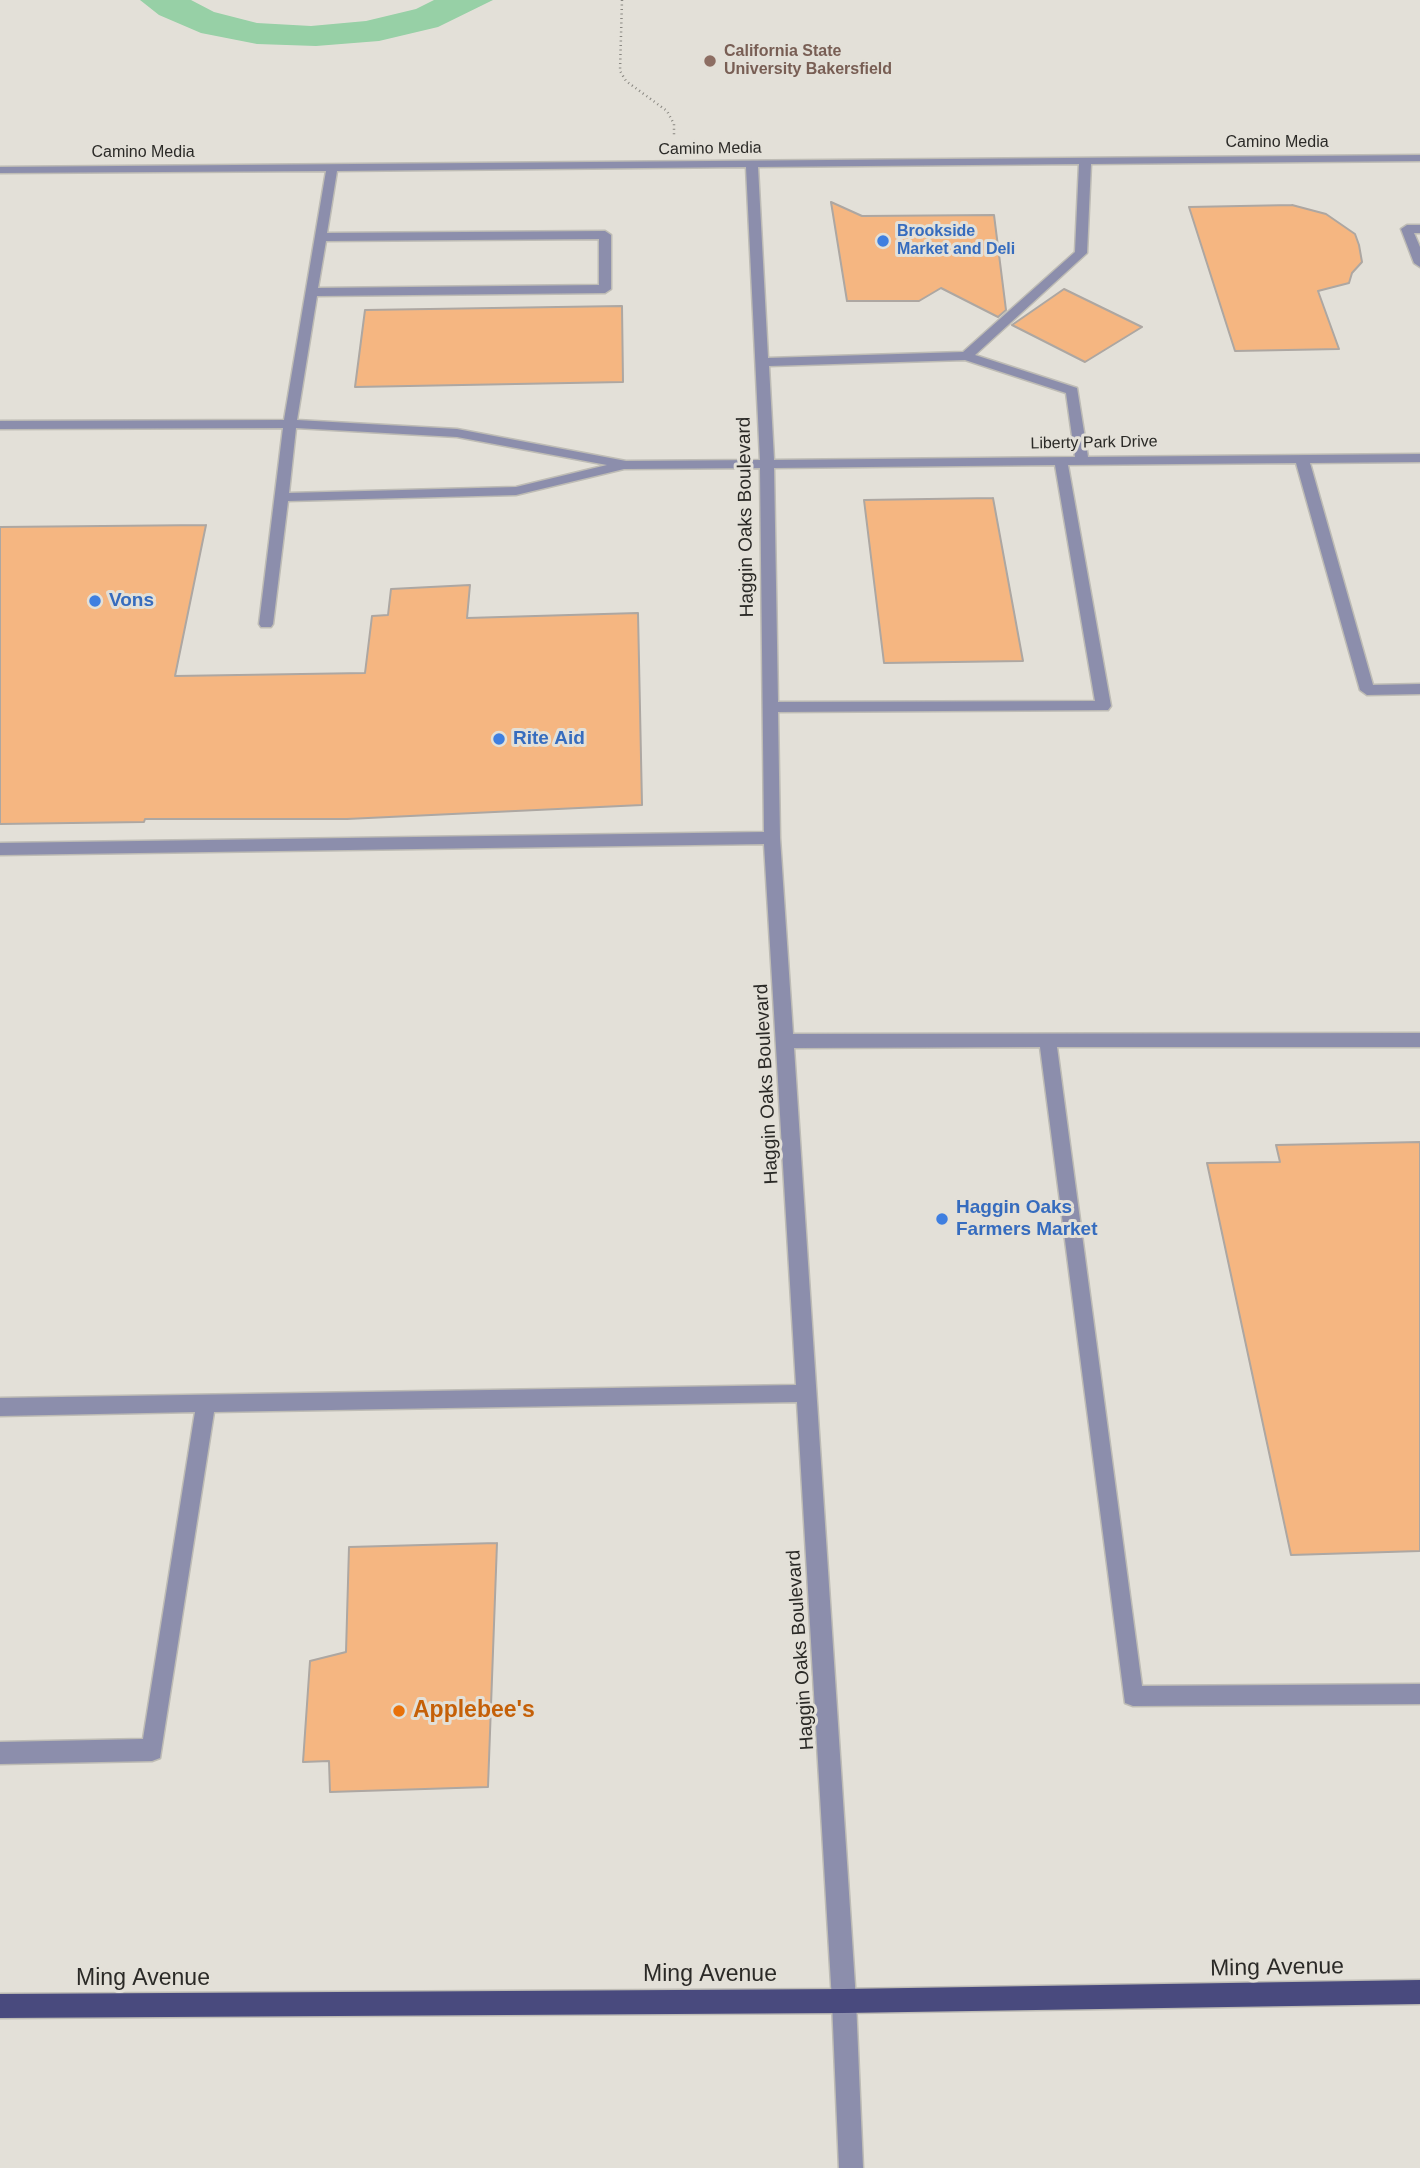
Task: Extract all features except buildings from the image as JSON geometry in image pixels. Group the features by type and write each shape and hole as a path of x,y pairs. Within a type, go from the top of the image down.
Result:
{"main road":[{"name":"Ming Avenue","path":"0,2006 844,2001 1420,1992"}],"street":[{"name":"Camino Media","path":"0,170 1420,158"},
{"path":"966,356 1082,253 1085,160"},
{"name":"Haggin Oaks Boulevard","path":"752,164 767,464 772,838 844,2001 851,2168"},
{"path":"266,624 290,424 332,167"},
{"path":"1420,229 1407,229 1420,264"},
{"path":"311,292 606,289 605,235 320,237"},
{"path":"762,362 966,356 1072,391 1082,461"},
{"path":"0,425 290,424 457,433 626,465"},
{"name":"Liberty Park Drive","path":"626,465 1420,458"},
{"path":"1302,459 1367,690 1420,690"},
{"path":"771,707 1103,706 1061,461"},
{"path":"281,498 516,491 626,465"},
{"path":"0,849 772,838"},
{"path":"785,1041 1420,1040"},
{"path":"1048,1041 1133,1696 1420,1693"},
{"path":"0,1407 806,1393"},
{"path":"0,1753 152,1750 206,1404"}],"path":[{"path":"622,0 620,71 626,81 667,111 674,124 674,136"}],"green space":[{"path":"140,0 191,0 214,12 257,23 311,26 366,21 416,9 434,0 493,0 438,27 379,41 316,46 257,44 201,33 159,15"}],"place":[{"name":"California State University Bakersfield","path":"710,61"},
{"name":"Brookside Market and Deli","path":"883,241"},
{"name":"Vons","path":"95,601"},
{"name":"Rite Aid","path":"499,739"},
{"name":"Haggin Oaks Farmers Market","path":"942,1219"},
{"name":"Applebee's","path":"399,1711"}]}
